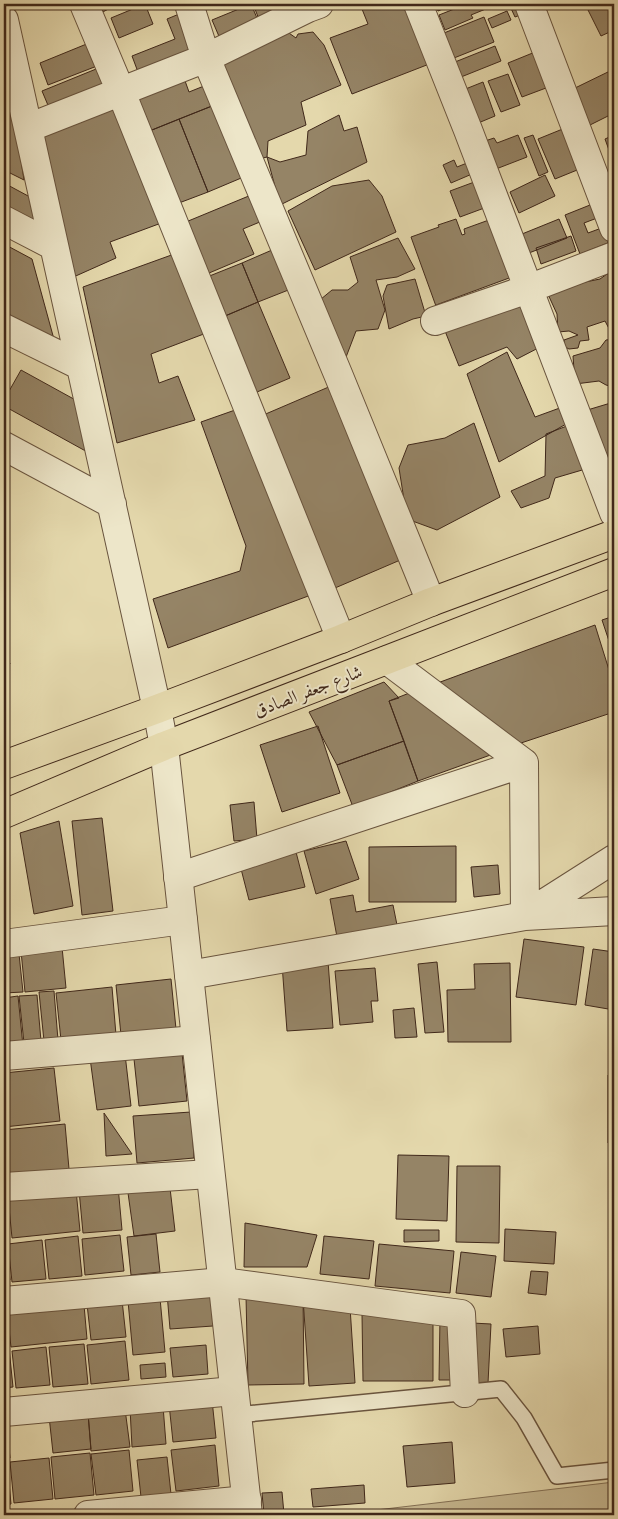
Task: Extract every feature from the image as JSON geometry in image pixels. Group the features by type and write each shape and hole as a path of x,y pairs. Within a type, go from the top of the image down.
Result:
{"main road":[{"name":"شارع جعفر الصادق","path":"4,765 157,709 431,602 614,534"},
{"name":"شارع جعفر الصادق","path":"4,814 164,746 614,572"}],"street":[{"path":"84,4 342,638"},
{"path":"189,4 206,58 431,602"},
{"path":"28,128 206,58 319,4"},
{"path":"418,4 614,513"},
{"path":"529,4 614,228"},
{"path":"4,20 164,746 248,1508 88,1515"},
{"path":"4,220 54,246"},
{"path":"435,321 528,289 614,256"},
{"path":"4,328 81,366"},
{"path":"4,446 112,504"},
{"path":"387,660 524,763"},
{"path":"178,877 524,763"},
{"path":"524,763 525,916"},
{"path":"525,916 614,859"},
{"path":"189,974 525,916 614,911"},
{"path":"4,944 183,920"},
{"path":"4,1056 196,1040"},
{"path":"4,1188 210,1174"},
{"path":"4,1301 223,1282 461,1314 465,1392"},
{"path":"4,1412 236,1403"}],"lane":[{"path":"236,1403 501,1389 524,1418 557,1476 614,1470"}],"shaded area":[{"path":"614,1482 614,1515 334,1515"}],"building":[{"path":"92,4 118,4 97,15"},
{"path":"145,4 153,24 119,38 111,18"},
{"path":"251,4 260,25 221,41 212,20"},
{"path":"253,4 297,4 262,27"},
{"path":"360,4 414,4 437,61 352,94 330,38 368,24"},
{"path":"435,4 455,4 438,11"},
{"path":"467,4 498,4 471,15 473,18 445,30 439,15"},
{"path":"509,4 524,4 528,12 515,17"},
{"path":"590,4 614,4 614,30 601,36 586,6"},
{"path":"507,11 511,20 492,28 488,19"},
{"path":"184,12 198,49 138,72 132,56 175,39 167,19"},
{"path":"484,17 494,42 454,58 444,33"},
{"path":"286,31 296,38 298,34 313,32 324,45 341,85 301,102 306,125 268,141 267,157 255,160 215,60"},
{"path":"89,43 97,66 48,85 40,63"},
{"path":"495,46 501,61 461,77 455,62"},
{"path":"540,50 554,85 522,97 508,63"},
{"path":"101,67 109,85 50,110 42,91"},
{"path":"612,70 614,75 614,113 590,125 573,89"},
{"path":"508,74 520,105 501,112 488,81"},
{"path":"184,78 189,92 209,84 217,104 142,134 128,101"},
{"path":"483,82 495,116 471,126 458,92"},
{"path":"4,100 12,100 24,180 4,170"},
{"path":"119,102 164,222 110,242 116,258 69,279 39,131"},
{"path":"217,104 246,176 208,192 179,119"},
{"path":"339,115 344,131 357,127 367,162 280,205 267,157 280,162 306,155 308,131"},
{"path":"179,119 208,192 171,206 142,134"},
{"path":"570,126 587,166 555,179 538,139"},
{"path":"518,135 527,157 496,169 485,141 494,138 497,143"},
{"path":"533,135 548,172 539,176 524,138"},
{"path":"614,135 614,164 605,139"},
{"path":"454,160 457,167 467,163 472,174 451,183 443,165"},
{"path":"545,175 555,196 519,213 510,192"},
{"path":"369,180 382,196 396,232 315,270 288,211 332,186"},
{"path":"477,181 487,207 460,217 450,191"},
{"path":"4,183 30,197 39,233 4,215"},
{"path":"256,193 267,219 243,229 254,254 202,276 181,224"},
{"path":"600,201 605,215 584,223 588,233 607,226 613,241 580,254 565,215"},
{"path":"500,216 520,274 436,305 441,320 411,237 456,219 462,235 465,234 464,229"},
{"path":"559,219 567,238 529,253 522,234"},
{"path":"571,236 576,251 541,264 536,248"},
{"path":"398,238 415,269 397,277 376,280 385,310 378,329 356,331 343,365 315,304 332,290 348,290 358,282 350,257"},
{"path":"4,244 32,259 55,343 4,317"},
{"path":"279,247 296,287 258,302 242,263"},
{"path":"177,253 209,332 151,354 159,383 178,376 195,420 117,443 83,287"},
{"path":"242,263 258,302 218,319 202,279"},
{"path":"614,269 614,338 605,321 587,327 589,340 580,341 578,348 569,349 565,347 564,340 578,335 569,331 558,332 557,314 546,290 600,279"},
{"path":"415,279 426,316 389,329 383,296 387,285"},
{"path":"523,293 546,344 517,359 507,347 459,366 443,326"},
{"path":"258,302 290,378 250,395 218,319"},
{"path":"614,339 614,387 599,381 575,384 573,356 600,348 606,340"},
{"path":"507,352 535,417 568,405 575,419 499,462 467,374"},
{"path":"21,370 81,403 91,454 4,406 4,400"},
{"path":"331,386 405,558 328,591 254,419"},
{"path":"614,402 614,477 584,411"},
{"path":"238,409 311,595 168,648 153,599 240,571 246,546 201,422"},
{"path":"474,423 500,497 437,530 407,519 399,468 408,445 445,438"},
{"path":"572,424 589,468 555,478 549,498 521,508 511,491 545,476 546,434"},
{"path":"614,616 614,656 602,620"},
{"path":"595,625 614,686 614,712 509,747 424,688"},
{"path":"4,646 10,664 4,666"},
{"path":"384,682 399,698 389,701 404,741 337,765 309,712"},
{"path":"417,690 496,753 418,781 389,701"},
{"path":"318,726 340,793 282,812 260,745"},
{"path":"404,741 418,781 353,807 337,765"},
{"path":"254,802 257,839 234,841 230,805"},
{"path":"102,818 113,911 82,915 72,821"},
{"path":"59,821 73,906 34,914 20,833"},
{"path":"346,841 359,879 316,894 304,851"},
{"path":"456,846 456,902 369,902 369,847"},
{"path":"296,852 305,887 249,900 240,865"},
{"path":"498,865 500,894 474,897 471,867"},
{"path":"353,895 356,912 393,905 397,925 337,937 330,899"},
{"path":"524,939 584,947 576,1005 516,997"},
{"path":"62,947 66,988 25,992 21,951"},
{"path":"593,949 614,952 614,1010 585,1005"},
{"path":"19,954 23,992 4,993 4,955"},
{"path":"328,961 333,1028 287,1031 282,964"},
{"path":"437,962 444,1032 425,1033 418,964"},
{"path":"510,963 511,1042 448,1042 447,990 475,989 474,964"},
{"path":"375,968 378,1001 371,1001 373,1022 340,1025 335,971"},
{"path":"171,979 176,1029 121,1035 116,985"},
{"path":"112,987 116,1035 61,1040 56,993"},
{"path":"54,991 58,1040 44,1041 39,992"},
{"path":"37,995 41,1041 24,1043 19,996"},
{"path":"18,996 23,1046 4,1047 4,998"},
{"path":"414,1008 417,1037 395,1038 393,1010"},
{"path":"182,1053 187,1101 139,1106 134,1059"},
{"path":"125,1054 131,1106 97,1110 90,1058"},
{"path":"54,1068 60,1121 4,1127 4,1073"},
{"path":"608,1075 614,1075 614,1143 608,1143"},
{"path":"191,1112 194,1158 137,1163 133,1116"},
{"path":"104,1113 132,1154 106,1156"},
{"path":"65,1124 69,1169 4,1175 4,1130"},
{"path":"398,1155 449,1156 447,1221 396,1219"},
{"path":"457,1166 500,1166 499,1243 456,1242"},
{"path":"118,1186 122,1230 83,1233 79,1190"},
{"path":"170,1188 175,1231 134,1236 128,1193"},
{"path":"76,1190 80,1231 12,1238 8,1197"},
{"path":"4,1196 9,1238 4,1238"},
{"path":"245,1223 317,1235 307,1267 244,1267"},
{"path":"505,1229 556,1232 554,1264 504,1261"},
{"path":"404,1230 439,1230 439,1241 404,1242"},
{"path":"156,1234 160,1272 131,1275 127,1237"},
{"path":"120,1235 124,1271 85,1275 82,1239"},
{"path":"78,1236 82,1276 49,1279 45,1240"},
{"path":"324,1236 374,1241 369,1279 320,1274"},
{"path":"42,1240 46,1279 12,1282 8,1244"},
{"path":"4,1243 6,1243 10,1280 4,1281"},
{"path":"379,1244 454,1251 450,1293 375,1286"},
{"path":"461,1252 496,1256 491,1297 456,1293"},
{"path":"531,1271 548,1272 546,1295 528,1293"},
{"path":"210,1289 213,1326 170,1329 167,1293"},
{"path":"303,1295 304,1384 248,1385 246,1296"},
{"path":"160,1298 165,1352 133,1355 128,1301"},
{"path":"303,1298 350,1307 355,1383 309,1386"},
{"path":"122,1300 126,1337 91,1340 87,1304"},
{"path":"84,1305 87,1339 11,1347 7,1312"},
{"path":"4,1311 8,1345 4,1345"},
{"path":"433,1313 433,1381 363,1381 362,1314"},
{"path":"440,1317 458,1317 457,1380 439,1380"},
{"path":"472,1323 491,1324 488,1383 469,1382"},
{"path":"538,1326 540,1354 506,1357 503,1329"},
{"path":"125,1341 129,1380 91,1384 87,1345"},
{"path":"84,1344 88,1384 53,1387 49,1347"},
{"path":"206,1345 208,1374 173,1377 170,1348"},
{"path":"46,1347 50,1385 16,1388 12,1351"},
{"path":"9,1348 13,1387 4,1388 4,1349"},
{"path":"165,1363 166,1377 141,1379 140,1365"},
{"path":"212,1400 216,1438 173,1442 169,1404"},
{"path":"163,1406 166,1444 132,1447 130,1408"},
{"path":"125,1409 130,1447 91,1451 88,1413"},
{"path":"88,1413 91,1449 53,1453 49,1416"},
{"path":"4,1419 6,1419 10,1458 4,1459"},
{"path":"452,1442 455,1483 407,1487 403,1446"},
{"path":"215,1445 219,1486 176,1491 171,1450"},
{"path":"129,1450 133,1491 96,1495 91,1454"},
{"path":"90,1453 94,1495 55,1499 51,1457"},
{"path":"167,1457 171,1494 141,1497 137,1460"},
{"path":"49,1458 53,1499 14,1503 10,1462"},
{"path":"4,1462 7,1462 11,1504 4,1505"},
{"path":"364,1485 365,1503 313,1507 311,1489"},
{"path":"282,1492 284,1514 264,1515 262,1493"}]}
